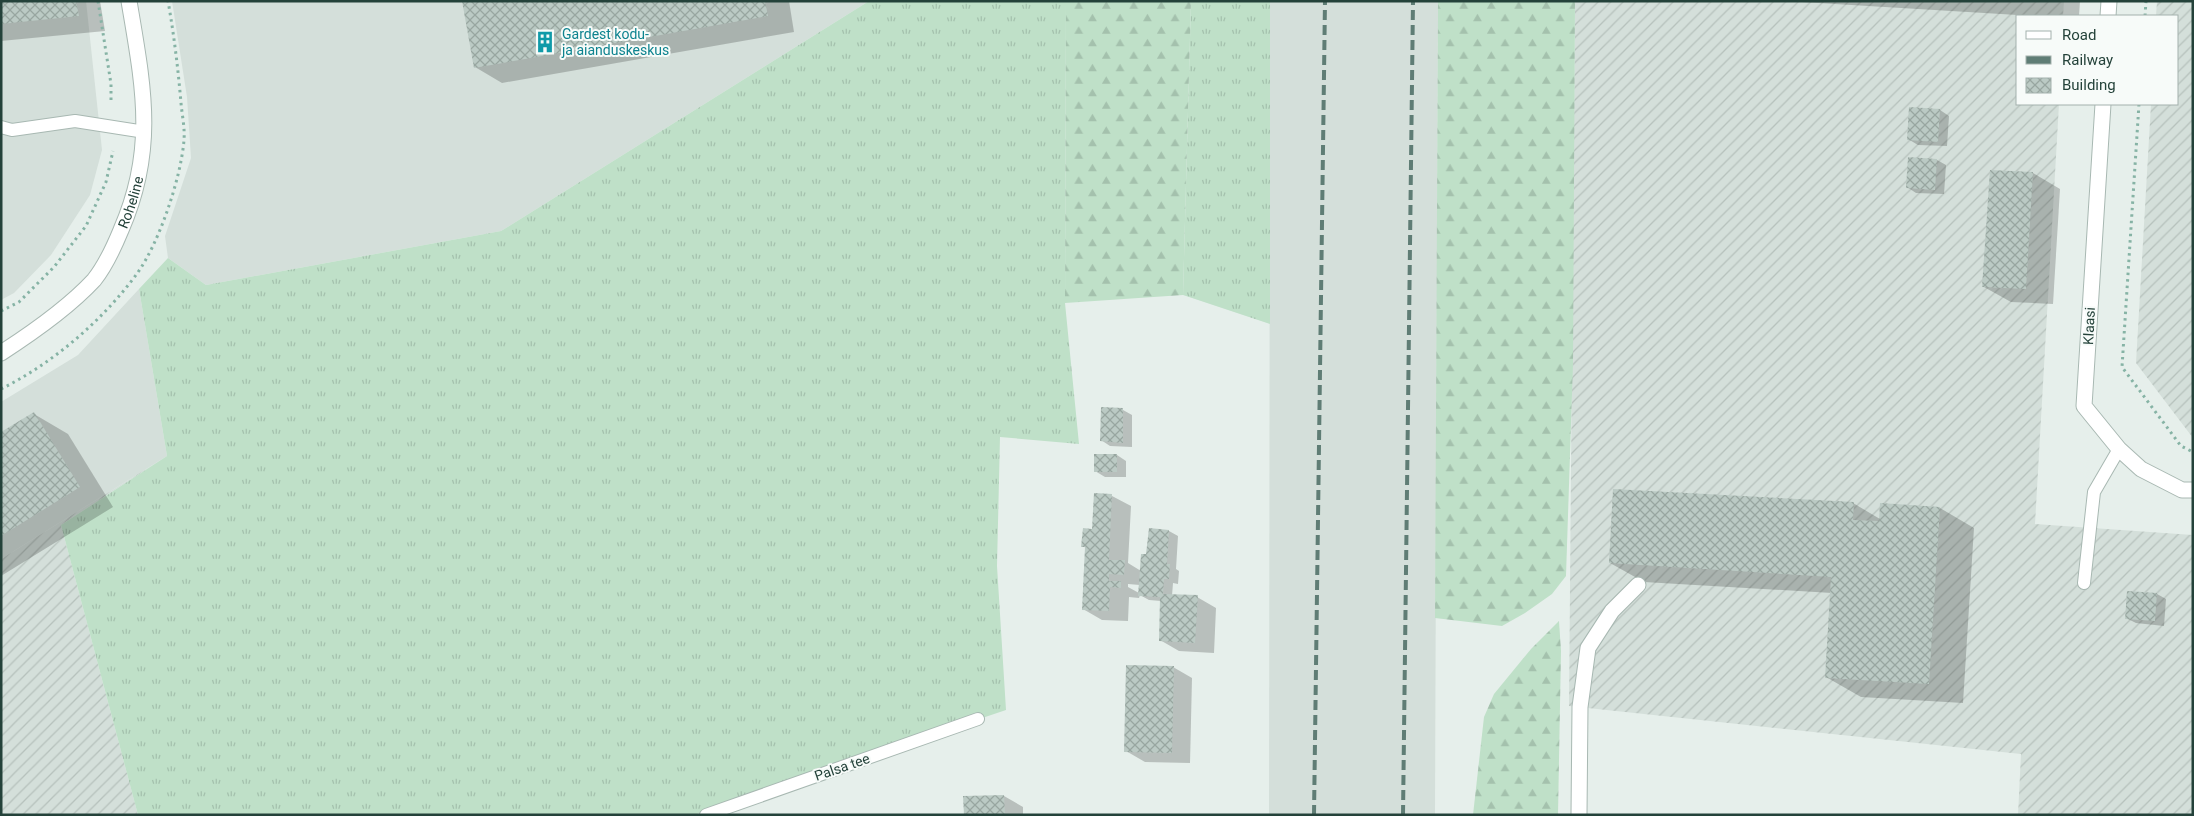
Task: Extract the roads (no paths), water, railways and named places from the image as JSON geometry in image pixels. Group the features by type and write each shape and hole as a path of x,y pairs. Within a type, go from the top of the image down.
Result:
{"street":[{"name":"Roheline","path":"1,353 42,326 94,280 110,255 131,208 140,173 145,132 144,88 130,1"},
{"path":"2108,15 2109,1"},
{"name":"Klaasi","path":"2103,105 2084,406 2119,449 2142,469 2182,490 2193,490"},
{"path":"1578,815 1580,707 1588,648 1612,611 1638,585"}],"lane":[{"path":"1,127 12,130 75,121 145,132"},
{"path":"2084,583 2094,492 2119,449"},
{"name":"Palsa tee","path":"706,815 978,719"}],"railway":[{"path":"1314,815 1325,1"},
{"path":"1403,815 1413,1"}],"place":[{"name":"Gardest kodu- ja aianduskeskus","path":"545,42"}]}
